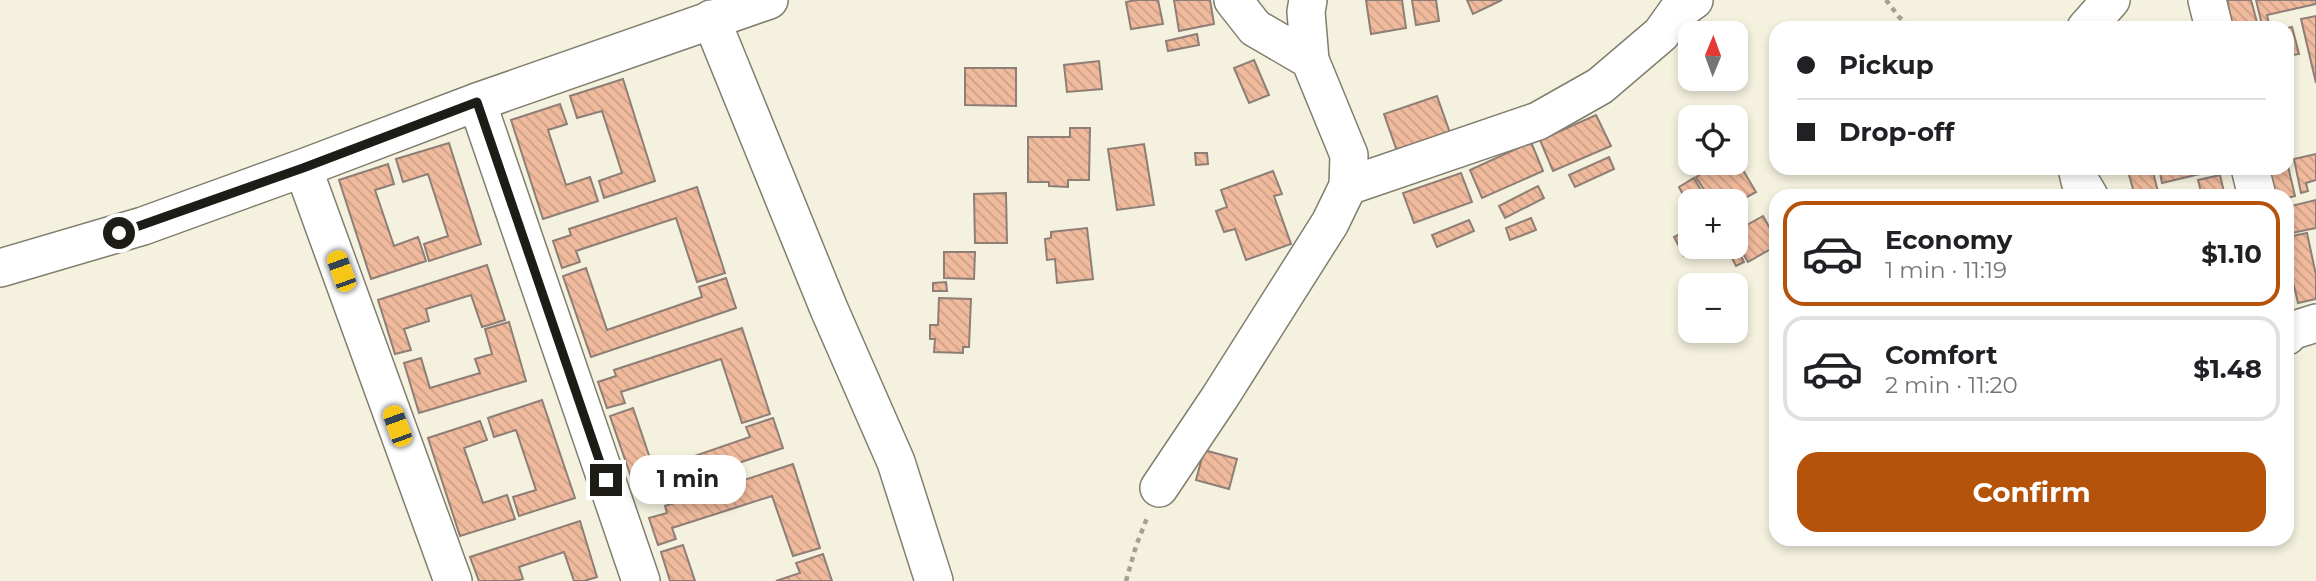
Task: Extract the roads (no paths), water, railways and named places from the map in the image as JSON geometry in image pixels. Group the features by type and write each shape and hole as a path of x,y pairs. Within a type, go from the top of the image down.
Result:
{"street":[{"path":"0,268 143,226 477,102 769,0"},
{"path":"1233,0 1255,28 1310,60"},
{"path":"1159,488 1330,223 1348,186 1349,155 1310,60 1306,12 1308,0"},
{"path":"1348,186 1538,121 1600,86 1661,34 1676,13 1694,0"},
{"path":"2092,21 2111,0"},
{"path":"2207,0 2212,21"},
{"path":"711,19 829,309 896,462 934,581"},
{"path":"477,102 641,581"},
{"path":"303,168 453,581"}]}
